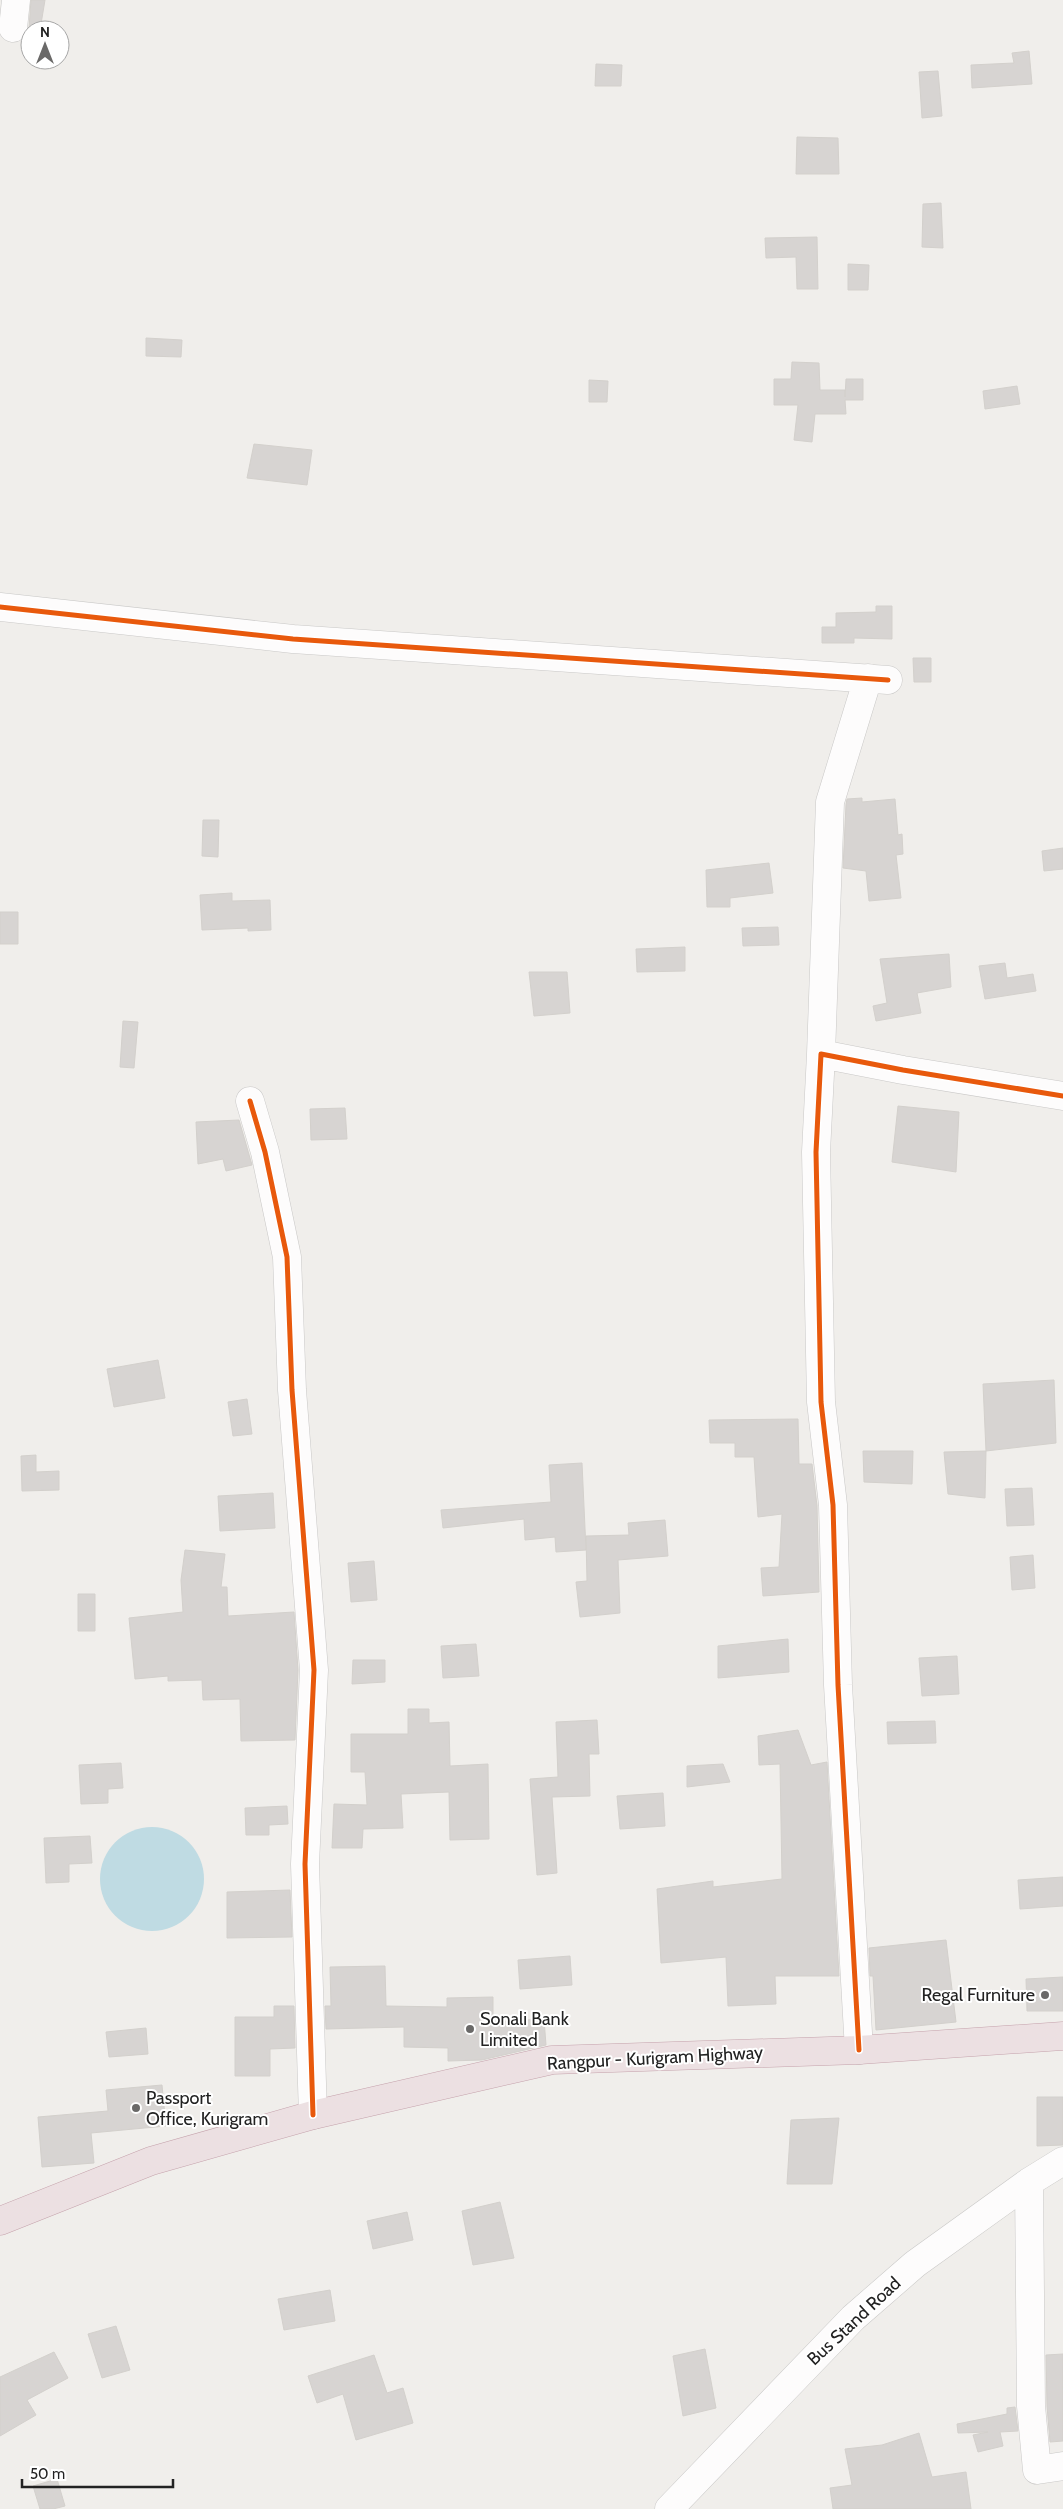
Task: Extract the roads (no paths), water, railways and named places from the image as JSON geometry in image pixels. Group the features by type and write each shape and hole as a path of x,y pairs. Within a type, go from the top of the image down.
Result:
{"highway":[{"name":"Rangpur - Kurigram Highway","path":"0,2221 151,2161 313,2114 552,2060 859,2050 1063,2036"}],"street":[{"path":"13,28 16,0"},
{"path":"0,607 293,639 878,679 830,802 816,1152 821,1402 833,1505 838,1684 859,2050"},
{"path":"821,1054 903,1070 1063,1096"},
{"path":"250,1100 265,1152 288,1257 293,1399 314,1670 305,1864 313,2114"},
{"name":"Bus Stand Road","path":"669,2509 853,2318 915,2264 1029,2182 1063,2161"},
{"path":"1029,2182 1031,2406 1037,2470 1063,2466"}],"water":[{"path":"152,1827 172,1831 189,1842 200,1859 204,1879 200,1899 189,1916 172,1927 152,1931 132,1927 115,1916 104,1899 100,1879 104,1859 115,1842 132,1831"}],"place":[{"name":"Regal Furniture","path":"1045,1995"},
{"name":"Sonali Bank Limited","path":"470,2029"},
{"name":"Passport Office, Kurigram","path":"136,2108"}]}
